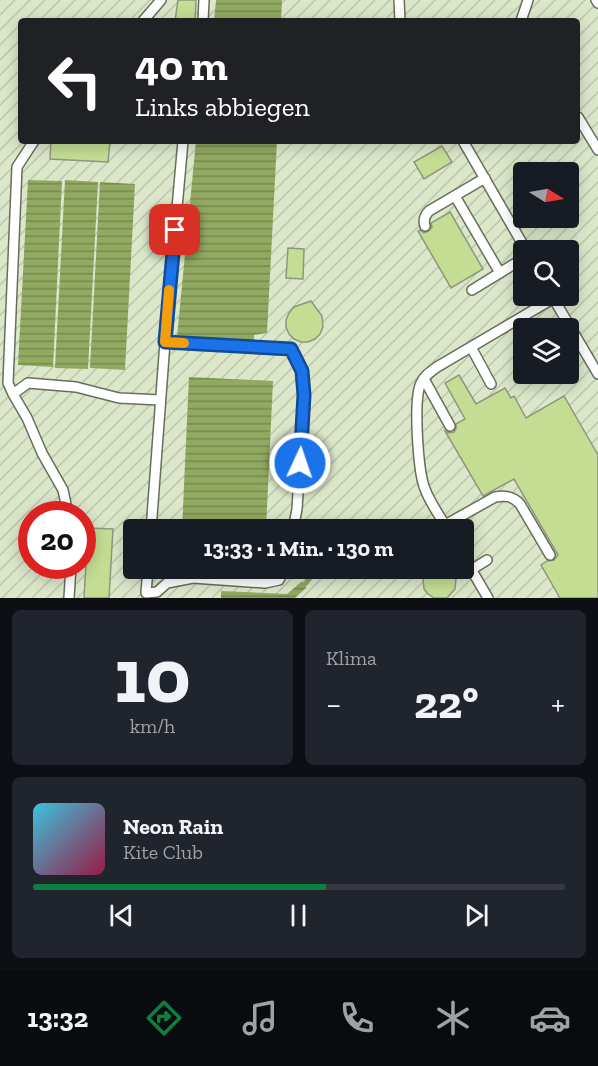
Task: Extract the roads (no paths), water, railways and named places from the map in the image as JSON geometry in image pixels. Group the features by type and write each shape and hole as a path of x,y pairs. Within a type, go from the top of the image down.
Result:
{"lane":[{"path":"146,18 161,0"},
{"path":"203,18 204,0"},
{"path":"399,0 399,18"},
{"path":"522,18 528,0"},
{"path":"580,120 598,150"},
{"path":"32,144 17,167 8,383 63,490 65,501"},
{"path":"152,519 183,144"},
{"path":"465,144 520,240"},
{"path":"425,226 424,219 429,211 485,178"},
{"path":"455,196 500,273"},
{"path":"457,222 466,216"},
{"path":"468,241 478,235"},
{"path":"472,290 513,265"},
{"path":"441,519 424,489 420,473 417,394 427,374 538,306"},
{"path":"165,342 291,349 302,371 304,395 295,519"},
{"path":"579,342 598,374"},
{"path":"471,347 491,384"},
{"path":"424,379 450,426"},
{"path":"13,394 28,383 76,387 120,398 160,400"},
{"path":"459,519 495,497 509,496 520,504 550,555"},
{"path":"532,544 542,540"},
{"path":"474,568 487,560"},
{"path":"474,575 488,598"},
{"path":"69,598 70,579"},
{"path":"147,579 146,596 157,592 167,584 189,579"},
{"path":"208,579 266,583 279,579"}],"waterway":[{"path":"306,583 309,579"}]}
